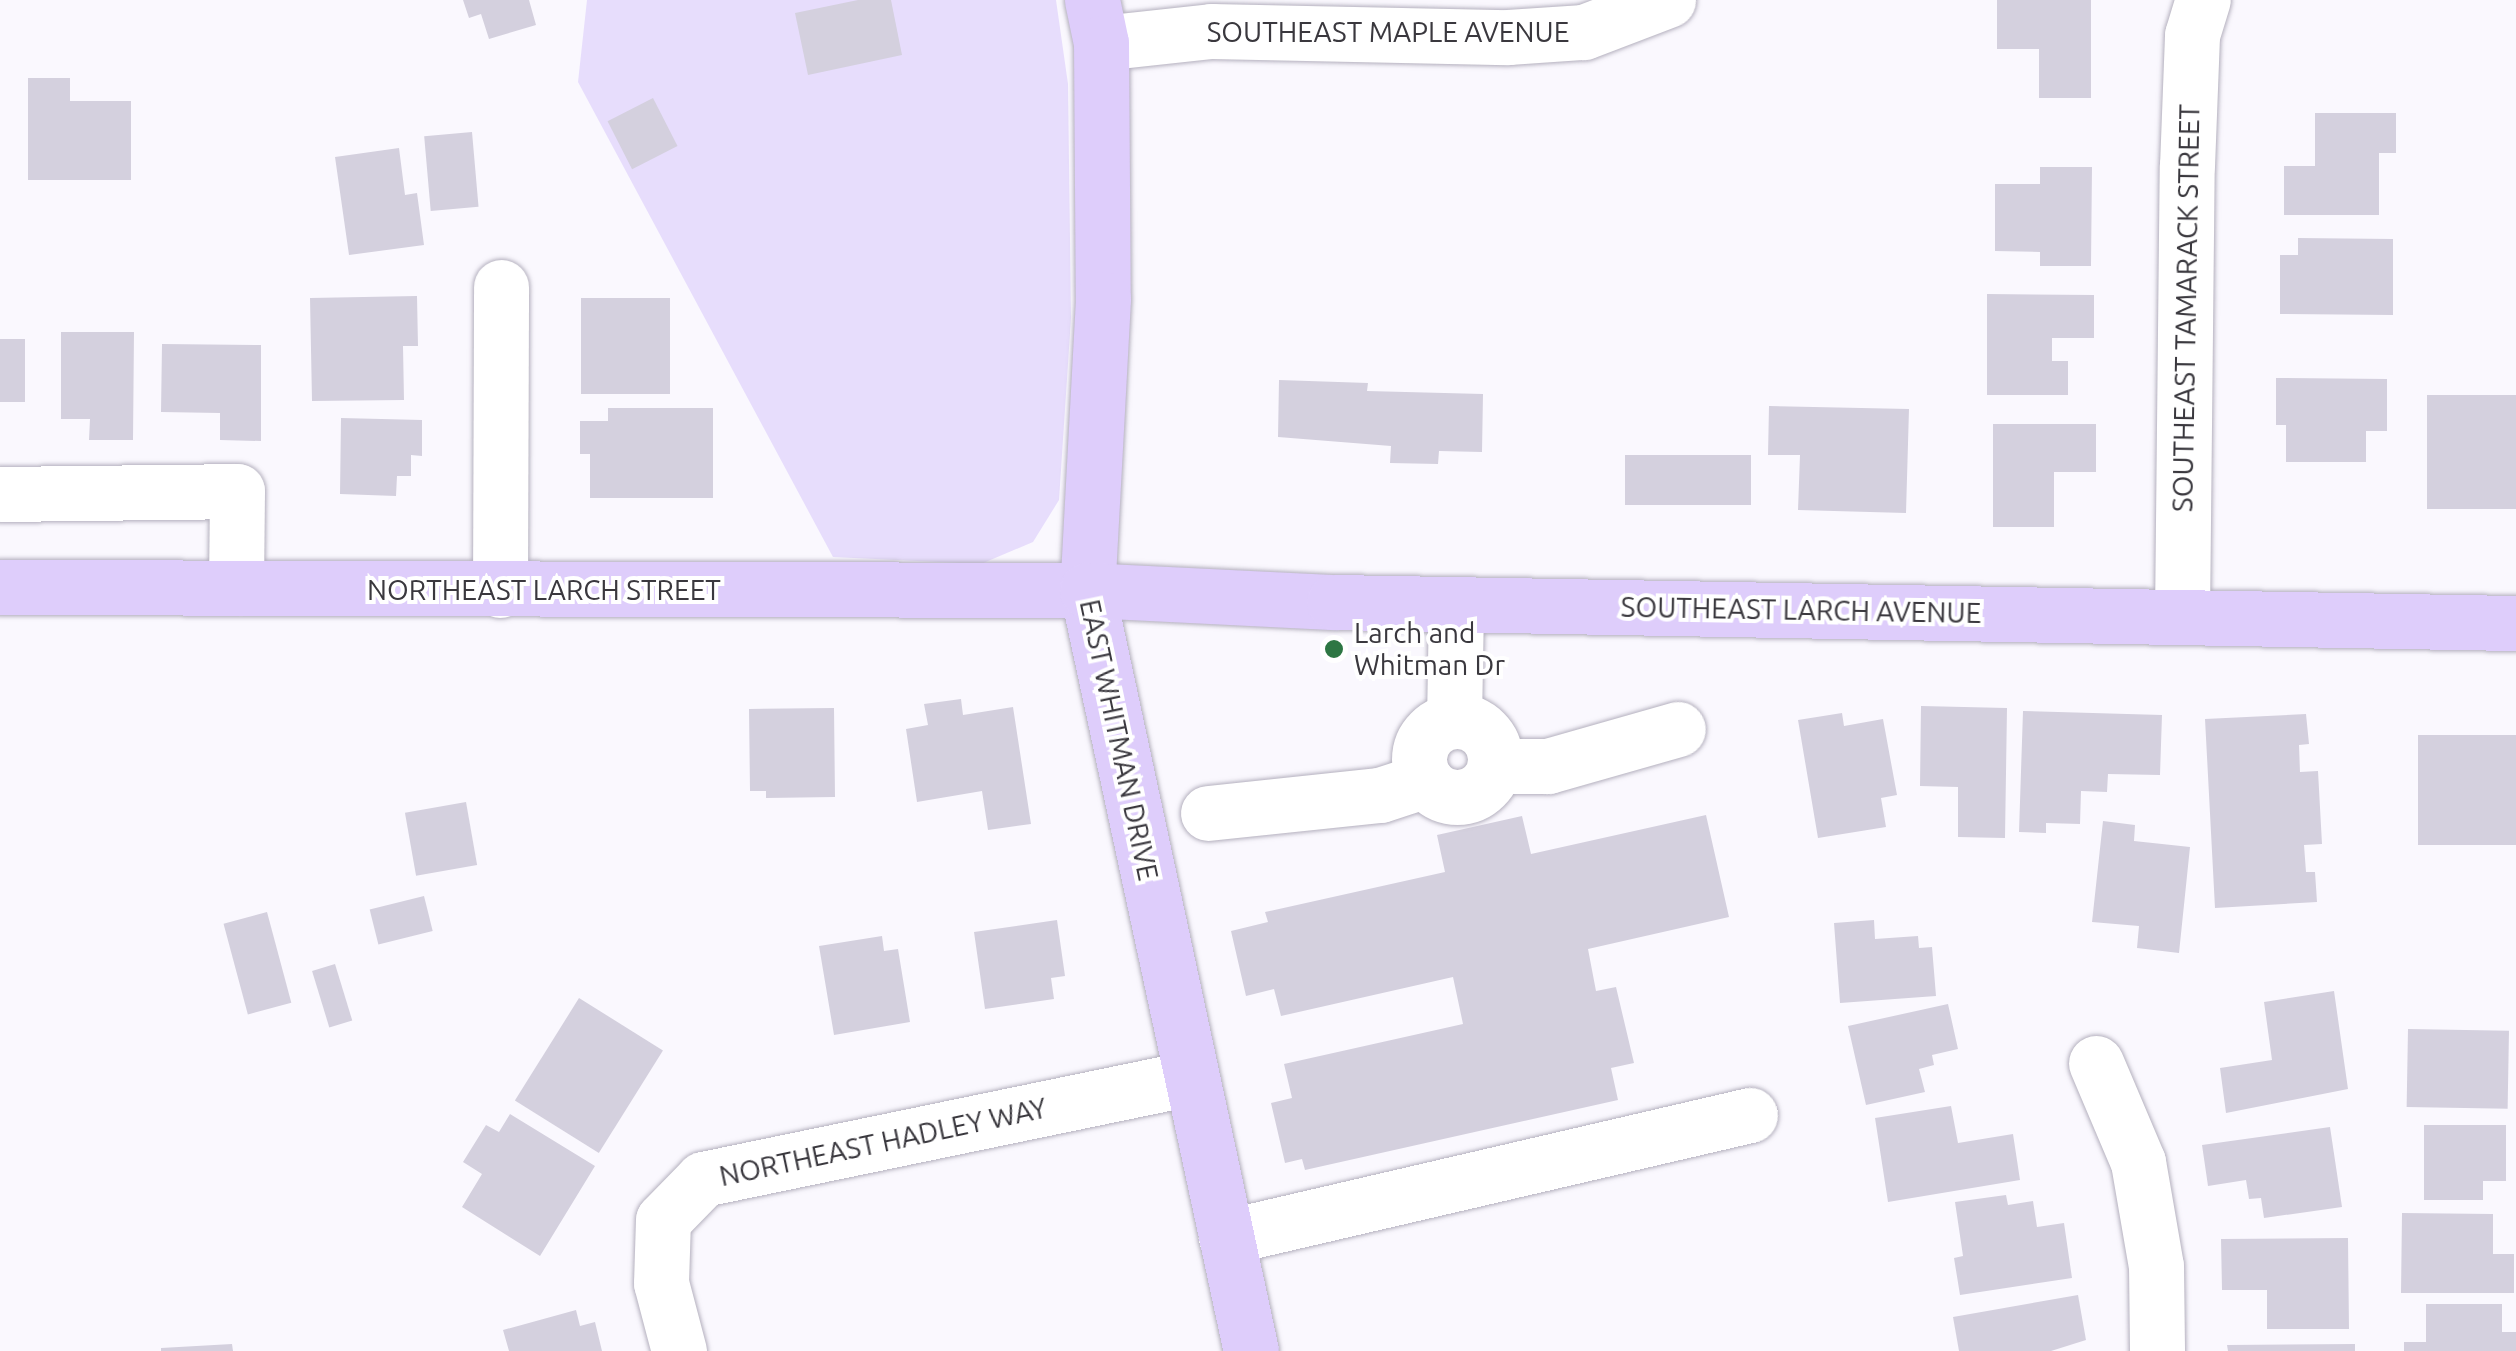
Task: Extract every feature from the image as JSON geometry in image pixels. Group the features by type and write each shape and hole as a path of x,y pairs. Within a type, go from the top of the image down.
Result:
{"main road":[{"name":"EAST WHITMAN DRIVE","path":"1096,22 1104,299 1087,590 1251,1351"},
{"name":"NORTHEAST LARCH STREET","path":"0,587 1087,590"},
{"name":"SOUTHEAST LARCH AVENUE","path":"1087,590 1456,604 2516,623"}],"street":[{"name":"SOUTHEAST MAPLE AVENUE","path":"1096,22 1210,31 1508,37 1584,32 1668,0"},
{"name":"SOUTHEAST TAMARACK STREET","path":"2182,618 2187,166 2192,35 2204,0"},
{"path":"500,590 501,286"},
{"path":"0,494 237,491 236,588"},
{"path":"1454,721 1456,604"},
{"path":"1454,721 1478,726 1489,737 1495,766 1479,790 1465,796 1436,791 1420,766 1426,738 1454,721"},
{"path":"1495,766 1548,766 1678,729"},
{"path":"1208,812 1380,795 1426,780"},
{"path":"2096,1063 2138,1162 2156,1266 2157,1351"},
{"name":"NORTHEAST HADLEY WAY","path":"679,1351 661,1283 663,1220 702,1179 1191,1078"},
{"path":"1226,1237 1750,1115"}],"shaded area":[{"path":"587,0 1056,0 1068,84 1071,318 1059,500 1033,542 981,564 833,557 578,82"}],"building":[{"path":"463,0 529,0 536,25 489,39 481,14 469,18"},
{"path":"858,0 891,0 902,55 808,75 795,13"},
{"path":"1997,0 2091,0 2091,98 2039,98 2039,49 1997,49"},
{"path":"28,78 70,78 70,101 131,101 131,180 28,180"},
{"path":"653,98 678,146 632,169 608,121"},
{"path":"2315,113 2396,113 2396,153 2379,153 2379,215 2284,215 2284,166 2315,166"},
{"path":"472,132 479,207 431,211 424,136"},
{"path":"399,148 405,195 417,193 424,245 349,255 335,157"},
{"path":"2040,167 2092,167 2091,266 2040,266 2040,252 1995,251 1995,184 2040,184"},
{"path":"2298,238 2393,239 2393,315 2280,314 2280,255 2298,255"},
{"path":"1987,294 2094,295 2094,338 2052,338 2052,361 2068,361 2068,395 1987,395"},
{"path":"417,296 418,346 403,346 404,400 312,401 310,298"},
{"path":"581,298 670,298 670,394 581,394"},
{"path":"61,332 134,332 133,440 89,440 90,419 61,419"},
{"path":"0,339 25,339 25,402 0,402"},
{"path":"162,344 261,345 261,441 220,440 220,413 161,412"},
{"path":"2276,378 2387,379 2387,431 2366,431 2366,462 2286,462 2286,425 2276,425"},
{"path":"1279,380 1368,383 1367,391 1483,394 1482,452 1439,451 1438,464 1390,463 1391,446 1278,437"},
{"path":"2427,395 2516,395 2516,509 2427,509"},
{"path":"1769,406 1909,409 1906,513 1798,510 1800,455 1768,455"},
{"path":"608,408 713,408 713,498 590,498 590,454 580,454 580,421 608,421"},
{"path":"341,418 422,420 422,456 411,455 411,476 397,476 396,496 340,494"},
{"path":"1993,424 2096,424 2096,472 2054,472 2054,527 1993,527"},
{"path":"1625,455 1751,455 1751,505 1625,505"},
{"path":"961,699 963,715 1013,707 1031,824 988,830 982,791 917,802 906,729 928,725 924,704"},
{"path":"1921,706 2007,708 2005,838 1958,837 1958,787 1920,786"},
{"path":"834,708 835,797 766,798 766,791 750,791 749,709"},
{"path":"2023,711 2162,715 2160,775 2108,774 2107,792 2081,791 2080,824 2046,823 2046,833 2019,832"},
{"path":"1842,713 1844,726 1883,719 1897,795 1881,798 1886,827 1818,838 1798,720"},
{"path":"2306,714 2309,744 2299,745 2300,772 2318,771 2322,844 2304,845 2306,872 2315,872 2317,902 2215,908 2205,719"},
{"path":"2418,735 2516,735 2516,845 2418,845"},
{"path":"466,802 477,865 416,876 405,813"},
{"path":"1706,815 1729,917 1588,949 1596,991 1616,987 1634,1063 1611,1068 1618,1100 1305,1170 1302,1159 1285,1163 1271,1103 1292,1098 1284,1064 1463,1024 1453,977 1281,1016 1274,989 1246,996 1231,931 1268,922 1265,912 1445,872 1437,835 1522,816 1531,854"},
{"path":"2103,821 2135,825 2134,841 2190,847 2179,953 2137,948 2139,926 2092,922"},
{"path":"424,896 433,931 378,944 370,910"},
{"path":"267,912 291,1003 248,1014 224,924"},
{"path":"1057,920 1065,976 1051,978 1054,999 985,1009 974,932"},
{"path":"1874,920 1875,939 1918,936 1919,948 1932,947 1936,996 1840,1003 1834,923"},
{"path":"882,936 884,951 898,949 910,1022 834,1035 819,946"},
{"path":"335,964 352,1020 329,1027 312,971"},
{"path":"2334,991 2348,1089 2226,1113 2220,1068 2272,1060 2264,1002"},
{"path":"579,998 663,1050 599,1153 515,1101"},
{"path":"1948,1004 1958,1049 1932,1055 1934,1065 1919,1069 1925,1092 1866,1105 1848,1026"},
{"path":"2408,1029 2509,1031 2508,1109 2407,1107"},
{"path":"1951,1106 1958,1143 2013,1134 2020,1180 1888,1202 1875,1118"},
{"path":"510,1114 595,1166 540,1256 462,1207 482,1174 463,1162 486,1125 499,1132"},
{"path":"2424,1125 2506,1125 2506,1181 2483,1181 2483,1200 2424,1200"},
{"path":"2330,1127 2342,1207 2264,1218 2261,1198 2249,1199 2246,1180 2208,1186 2202,1145"},
{"path":"2006,1195 2008,1205 2033,1201 2037,1227 2064,1223 2072,1278 1960,1295 1954,1258 1963,1256 1955,1202"},
{"path":"2402,1213 2493,1214 2493,1254 2514,1254 2514,1293 2401,1293"},
{"path":"2348,1238 2349,1329 2267,1329 2267,1290 2222,1290 2221,1239"},
{"path":"2078,1295 2086,1340 2051,1351 1959,1351 1953,1317"},
{"path":"2426,1304 2502,1304 2502,1332 2516,1332 2516,1351 2404,1351 2404,1342 2426,1342"},
{"path":"576,1310 580,1326 595,1322 602,1351 509,1351 503,1330"},
{"path":"232,1344 233,1351 161,1351 161,1348"},
{"path":"2355,1344 2355,1351 2228,1351 2227,1345"}],"place":[{"name":"Larch and Whitman Dr","path":"1334,649"}]}
